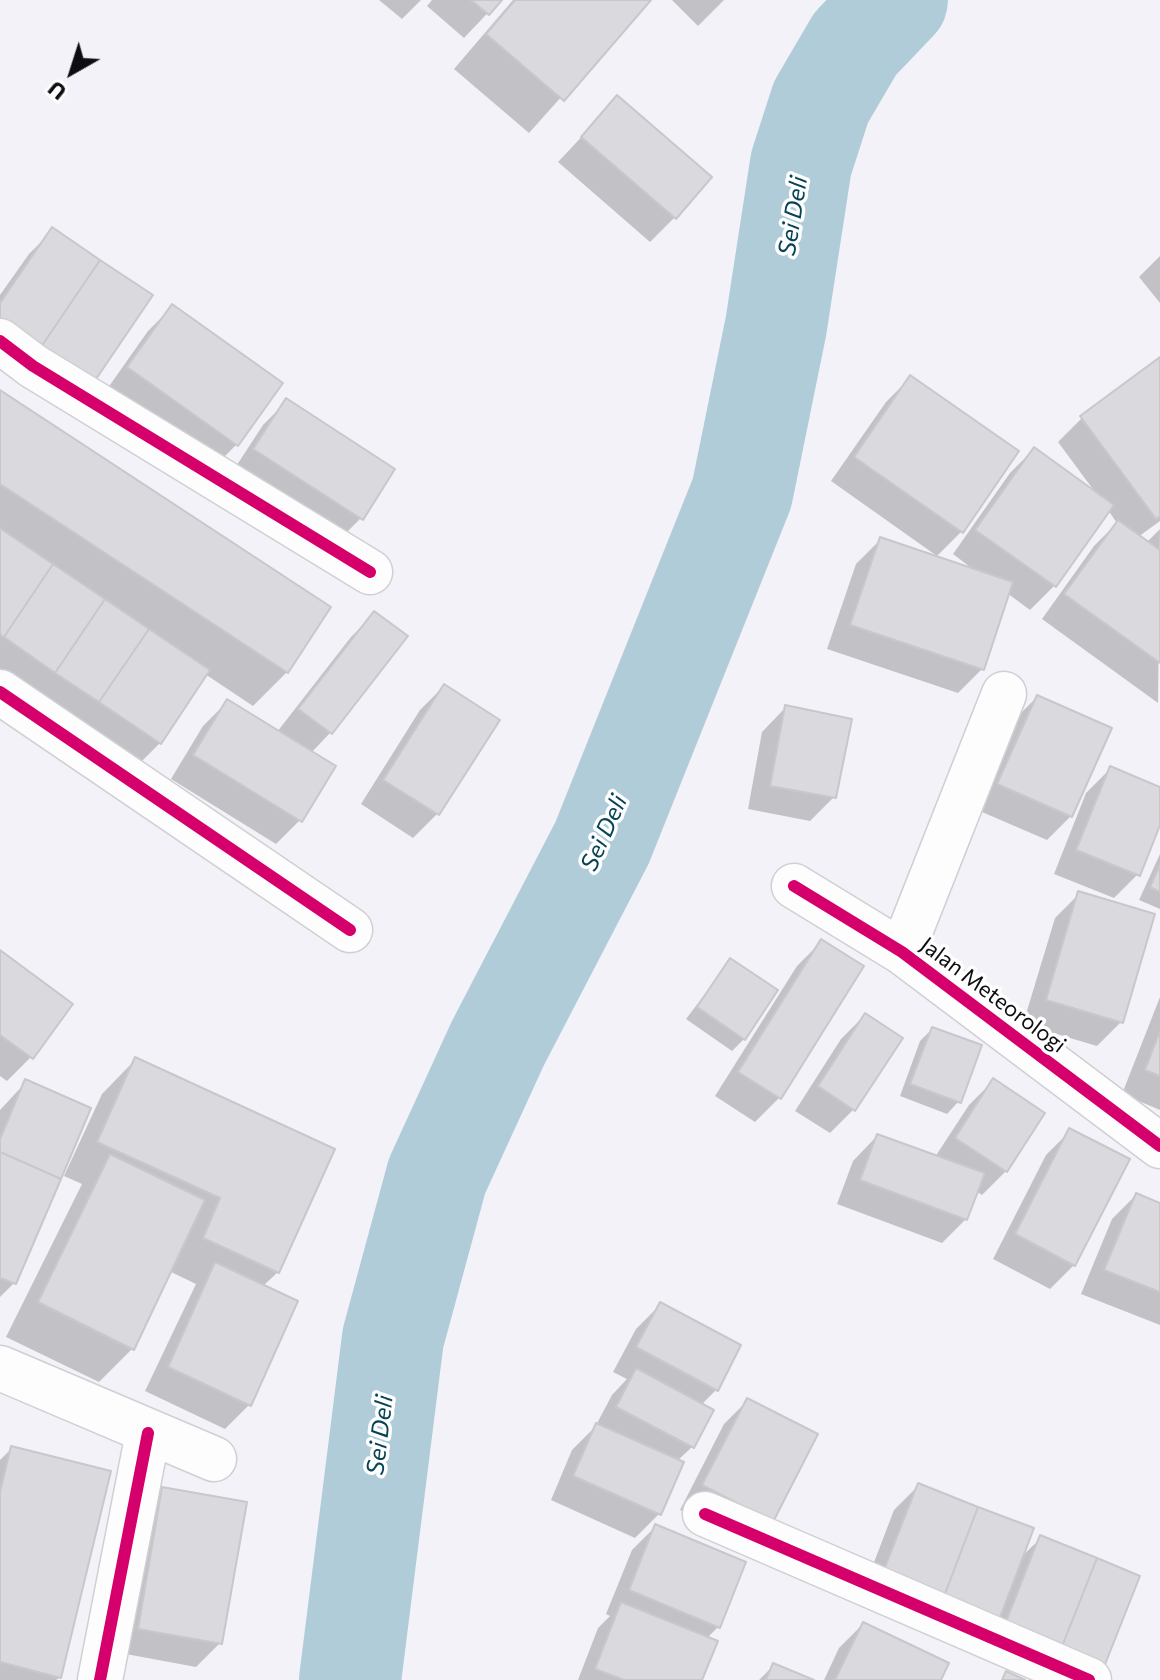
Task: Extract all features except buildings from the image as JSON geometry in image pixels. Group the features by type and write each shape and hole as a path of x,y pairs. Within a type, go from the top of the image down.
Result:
{"street":[{"path":"0,341 33,366 370,572"},
{"path":"0,692 350,930"},
{"path":"902,952 1004,694"},
{"name":"Jalan Meteorologi","path":"794,886 902,952 1160,1146"},
{"path":"0,1368 214,1459"},
{"path":"100,1680 148,1433"},
{"path":"705,1514 1089,1680"}],"waterway":[{"name":"Sei Deli","path":"350,1680 393,1338 437,1176 498,1043 602,843 742,493 776,326 801,164 821,102 855,44 897,0"}],"cycle path":[{"path":"0,341 33,366 370,572"},
{"path":"0,692 350,930"},
{"path":"794,886 902,952 1160,1146"},
{"path":"100,1680 148,1433"},
{"path":"705,1514 1089,1680"}]}
